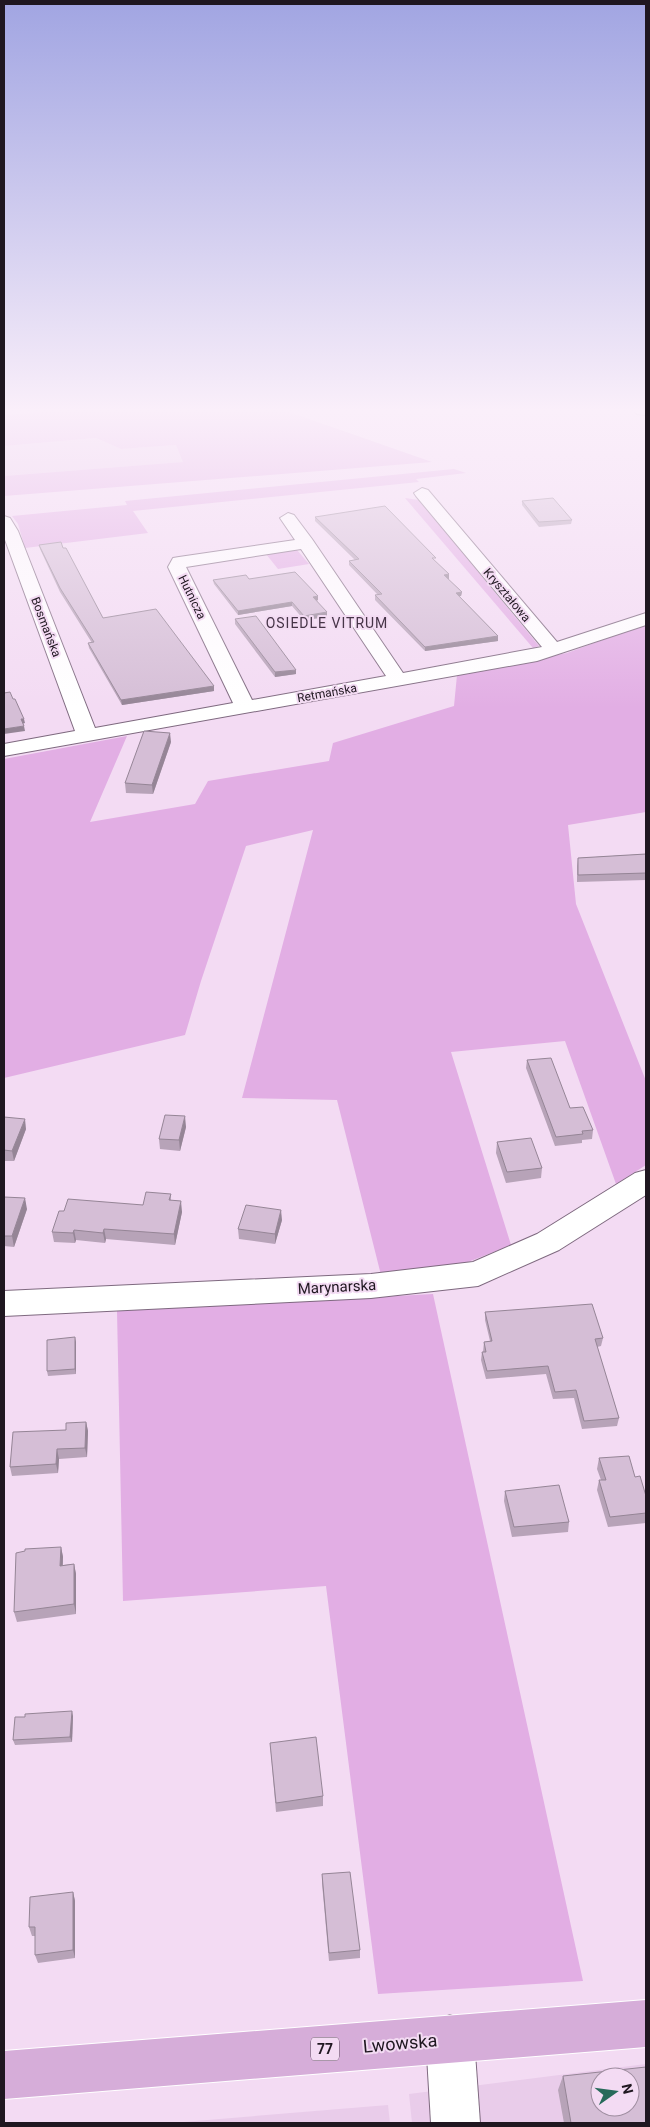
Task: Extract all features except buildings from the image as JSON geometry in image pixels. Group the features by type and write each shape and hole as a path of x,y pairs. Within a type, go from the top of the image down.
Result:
{"main road":[{"name":"Lwowska","path":"4,2075 646,2023"}],"street":[{"name":"Kryształowa","path":"437,510 554,650"},
{"path":"288,518 398,680"},
{"name":"Bosmańska","path":"4,521 10,532 88,735"},
{"name":"Hutnicza","path":"246,708 177,564 184,561 305,542"},
{"name":"Retmańska","path":"4,750 246,708 554,650 646,619"},
{"name":"Marynarska","path":"4,1304 371,1286 478,1274 548,1242 646,1181"},
{"path":"450,2039 456,2123"}],"shaded area":[{"path":"72,510 140,510 133,511 148,533 25,548 18,524 12,516"},
{"path":"415,510 427,510 539,646 533,648"},
{"path":"297,550 309,564 278,569 266,554"},
{"path":"646,624 646,812 568,825 576,904 646,1081 646,1165 616,1184 565,1041 451,1052 511,1245 468,1262 381,1275 337,1100 242,1098 313,830 246,846 185,1035 4,1078 4,759 127,736 90,822 195,804 208,781 329,761 333,743 454,706 457,675 567,653"},
{"path":"433,1294 583,1981 378,1994 326,1586 123,1601 117,1311"},
{"path":"646,2064 646,2123 412,2123 409,2094 590,2071 590,2117 640,2117 640,2067 622,2067"},
{"path":"388,2105 390,2123 171,2123"}],"district":[{"name":"OSIEDLE VITRUM","path":"327,623"}]}
